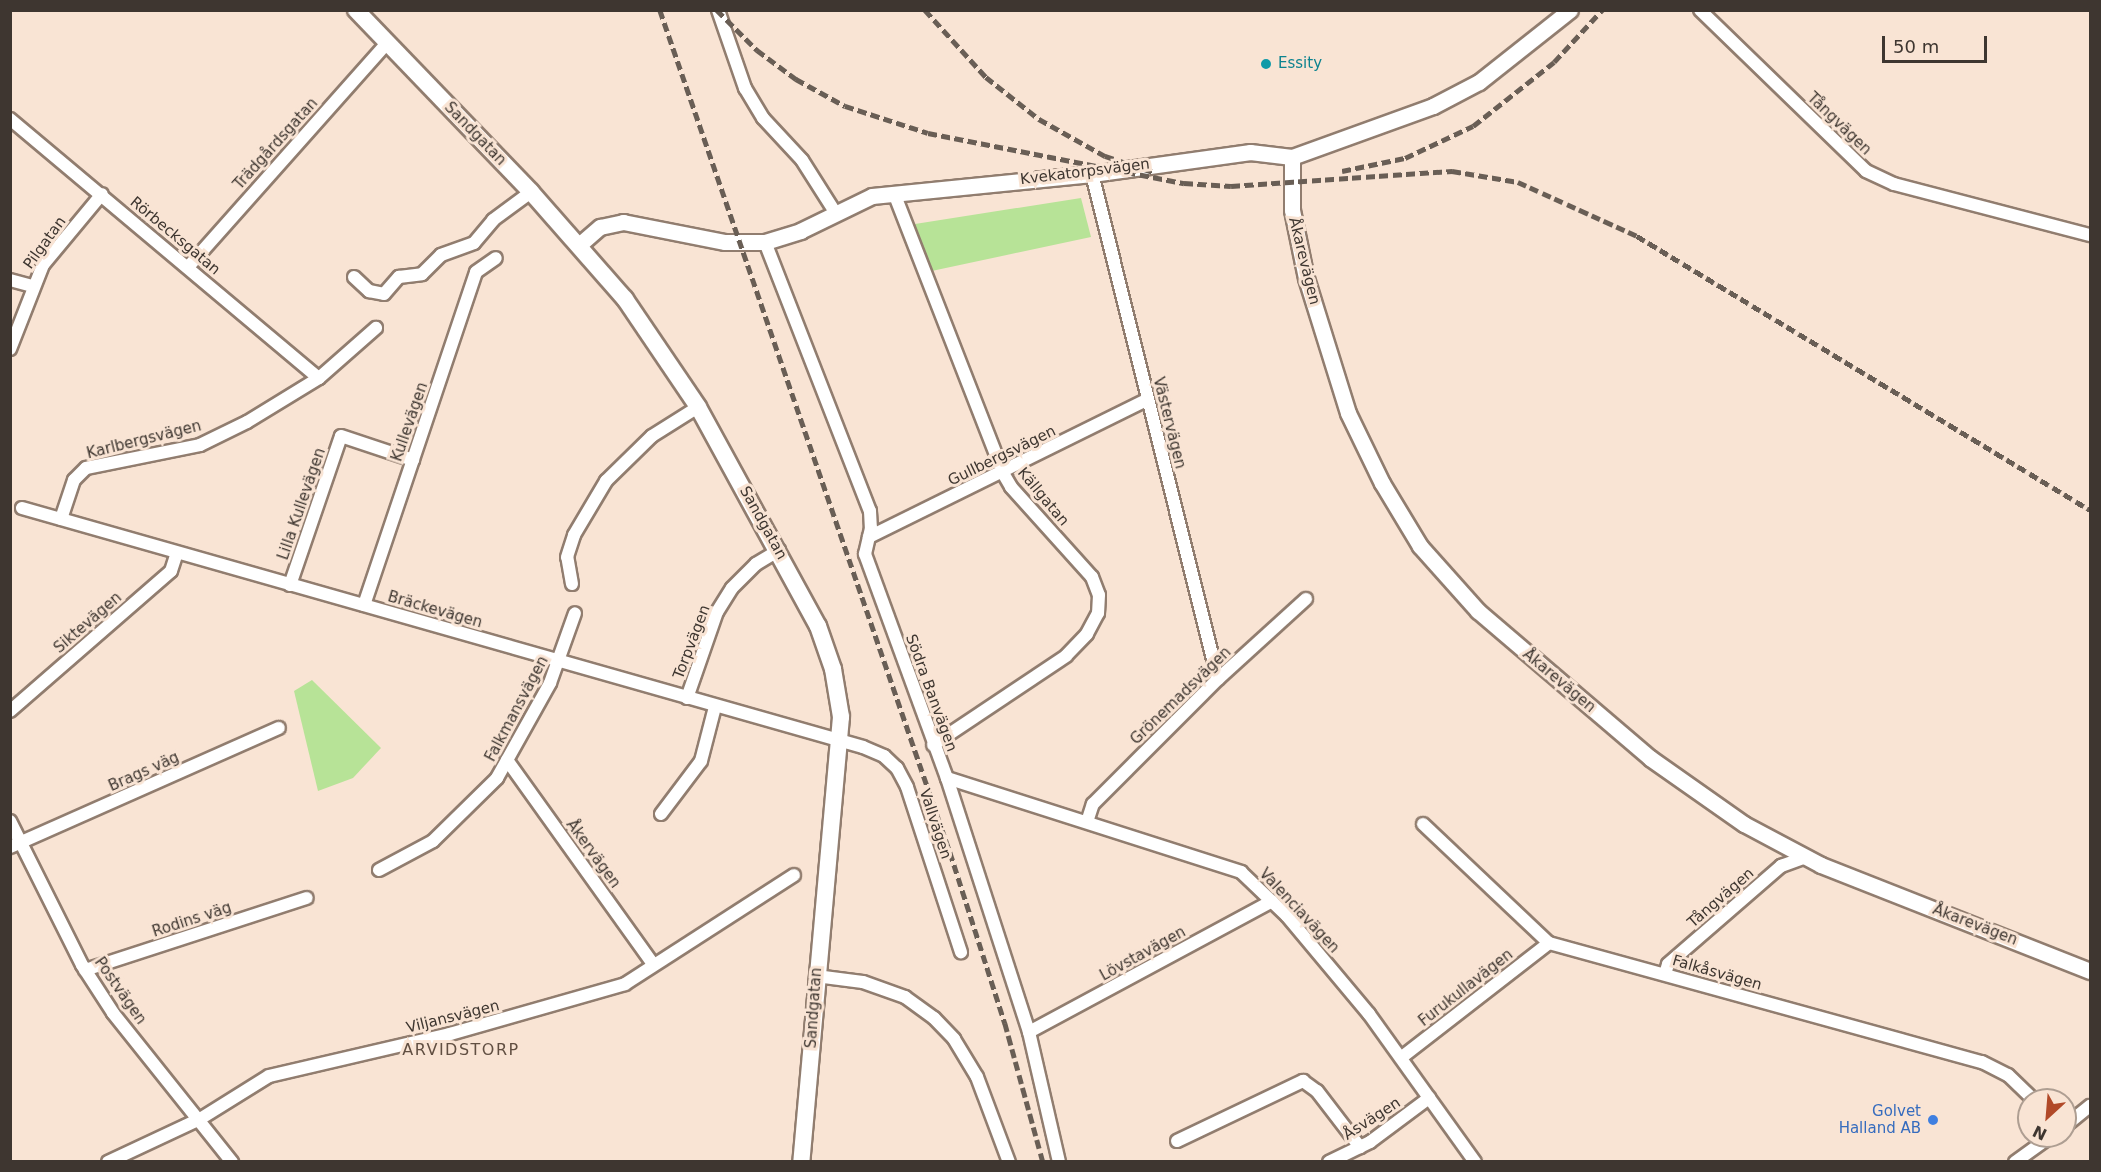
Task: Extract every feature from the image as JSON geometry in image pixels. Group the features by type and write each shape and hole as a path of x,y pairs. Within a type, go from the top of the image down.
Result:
{"main road":[{"name":"Sandgatan","path":"356,10 531,192 579,245 657,342 698,407 818,626 833,669 841,717 801,1161"}],"street":[{"path":"718,10 745,88 763,118 802,160 835,212"},
{"name":"Kvekatorpsvägen","path":"579,245 600,227 623,222 725,242 765,242 800,231 872,196 1092,174 1250,152 1292,156 1433,106 1501,68 1570,10"},
{"name":"Tångvägen","path":"1700,10 1866,171 1894,184 2091,235"},
{"name":"Trädgårdsgatan","path":"189,266 387,43"},
{"name":"Rörbecksgatan","path":"10,119 189,266 319,378"},
{"name":"Åkarevägen","path":"1292,156 1292,210 1306,278 1348,413 1382,483 1420,546 1478,611 1650,758 1744,824 1806,857 2091,971"},
{"name":"Västervägen","path":"1092,174 1218,679"},
{"path":"354,277 369,291 384,294 399,277 422,274 441,255 474,243 493,220 531,192"},
{"name":"Källgatan","path":"894,193 1003,472 1011,487 1092,577 1099,595 1098,613 1087,634 1066,656 933,745"},
{"name":"Pilgatan","path":"10,349 32,286 43,265 102,194"},
{"name":"Södra Banvägen","path":"765,242 870,511 869,537 865,554 933,745 947,777 1029,1032 1059,1161"},
{"name":"Kullevägen","path":"364,605 476,272 496,258"},
{"path":"10,280 32,286"},
{"name":"Karlbergsvägen","path":"62,519 74,480 86,468 200,445 276,406 319,378 375,328"},
{"name":"Gullbergsvägen","path":"869,537 1148,399"},
{"path":"572,584 567,557 574,535 606,481 652,436 698,407"},
{"name":"Lilla Kullevägen","path":"290,585 341,436 413,460"},
{"name":"Bräckevägen","path":"22,508 839,743"},
{"name":"Torpvägen","path":"687,698 717,612 732,588 756,564 778,550"},
{"name":"Siktevägen","path":"10,711 171,571 177,553"},
{"name":"Grönemadsvägen","path":"1087,822 1093,804 1218,679 1306,599"},
{"name":"Falkmansvägen","path":"379,870 433,841 497,778 560,662 575,613"},
{"path":"661,814 700,761 715,707"},
{"name":"Brags väg","path":"16,845 279,728"},
{"name":"Vallvägen","path":"839,743 863,747 897,768 907,787 961,952"},
{"name":"Åkervägen","path":"507,760 654,965"},
{"name":"Valenciavägen","path":"947,777 1234,868 1272,901 1322,956 1402,1057 1474,1161"},
{"name":"Postvägen","path":"10,820 16,845 85,970 113,1013 232,1161"},
{"name":"Falkåsvägen","path":"1423,824 1548,943 1982,1062 2007,1075 2021,1088"},
{"name":"Tångvägen","path":"1665,974 1668,964 1781,866 1806,857"},
{"name":"Viljansvägen","path":"108,1161 200,1119 269,1076 580,1000 626,984 794,875"},
{"name":"Rodins väg","path":"85,970 307,898"},
{"name":"Lövstavägen","path":"1029,1032 1272,901"},
{"name":"Furukullavägen","path":"1402,1057 1548,943"},
{"path":"816,976 863,982 904,997 934,1018 954,1039 977,1077 1009,1161"},
{"path":"1177,1141 1303,1081 1317,1091 1360,1146"},
{"name":"Åsvägen","path":"1329,1161 1360,1146 1429,1098"},
{"path":"2077,1117 2091,1106"},
{"path":"2015,1161 2034,1148"}],"green space":[{"path":"1081,198 1091,237 927,272 915,224"},
{"path":"312,680 381,748 353,778 318,791 294,691"}],"railway":[{"path":"660,10 950,852 1005,1023 1043,1162"},
{"path":"717,10 757,50 796,79 845,106 928,133 1184,183 1231,186 1452,171 1518,182 1637,236 2090,510"},
{"path":"925,10 986,77 1039,119 1105,156 1153,172"},
{"path":"1342,171 1405,158 1473,126 1554,62 1602,10"}],"place":[{"name":"Essity","path":"1266,64"},
{"name":"Golvet Halland AB","path":"1933,1120"}],"district":[{"name":"ARVIDSTORP","path":"461,1050"}]}
